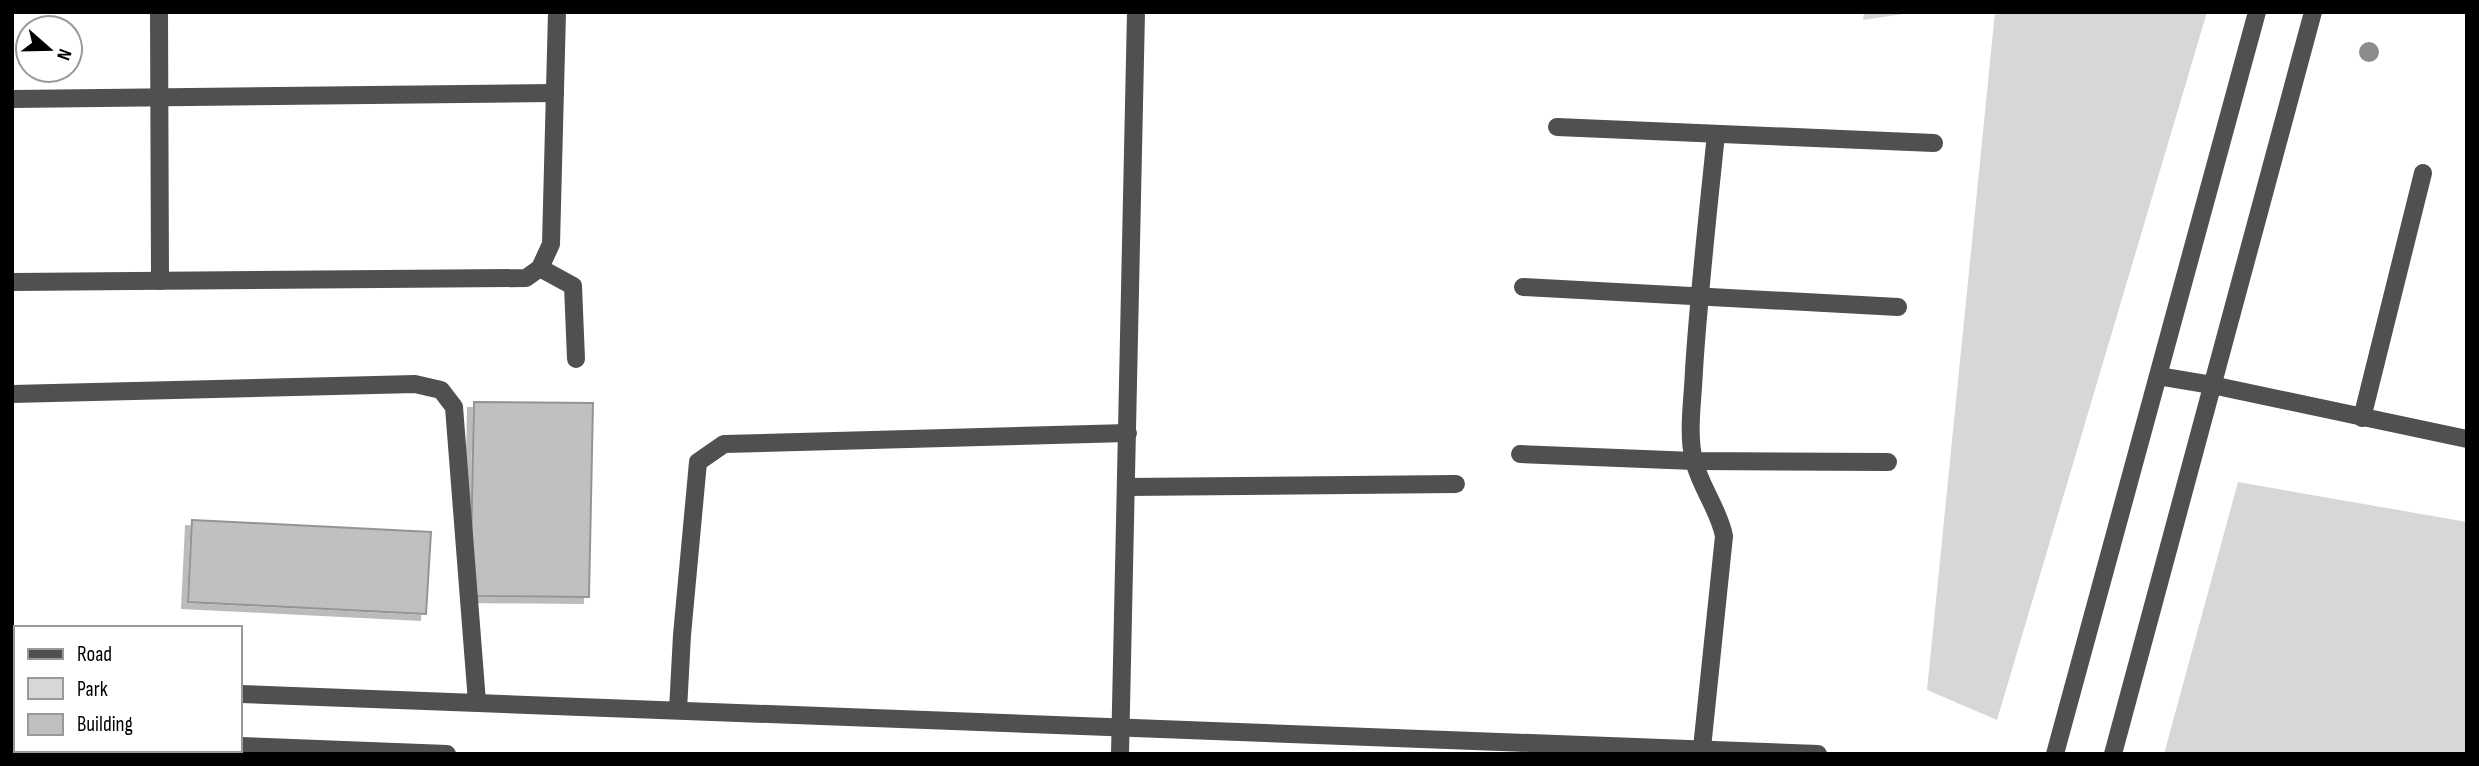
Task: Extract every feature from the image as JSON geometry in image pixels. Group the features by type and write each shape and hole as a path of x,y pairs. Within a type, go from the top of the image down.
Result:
{"street":[{"path":"159,12 160,281"},
{"path":"12,282 526,278 540,268 551,244 557,12"},
{"path":"1120,754 1136,12"},
{"path":"2055,754 2257,12"},
{"path":"2113,754 2313,12"},
{"path":"12,99 555,93"},
{"path":"1558,127 1934,144"},
{"path":"1702,748 1724,536 1694,461 1691,425 1699,296 1716,134"},
{"path":"2361,418 2423,173"},
{"path":"540,268 573,286 576,359"},
{"path":"1523,287 1898,307"},
{"path":"2158,376 2467,439"},
{"path":"12,394 415,384 441,390 454,407 477,702"},
{"path":"678,710 698,461 724,444 1128,433"},
{"path":"1520,454 1694,461 1888,462"},
{"path":"1126,487 1456,484"},
{"path":"242,694 1818,754"},
{"path":"242,746 447,754"}],"green space":[{"path":"1864,12 1916,12 1863,20"},
{"path":"1995,12 2207,12 1997,720 1927,690"},
{"path":"2238,482 2467,522 2467,754 2164,754"}],"building":[{"path":"474,402 593,403 589,597 470,596"},
{"path":"192,520 431,532 426,614 188,602"}]}
